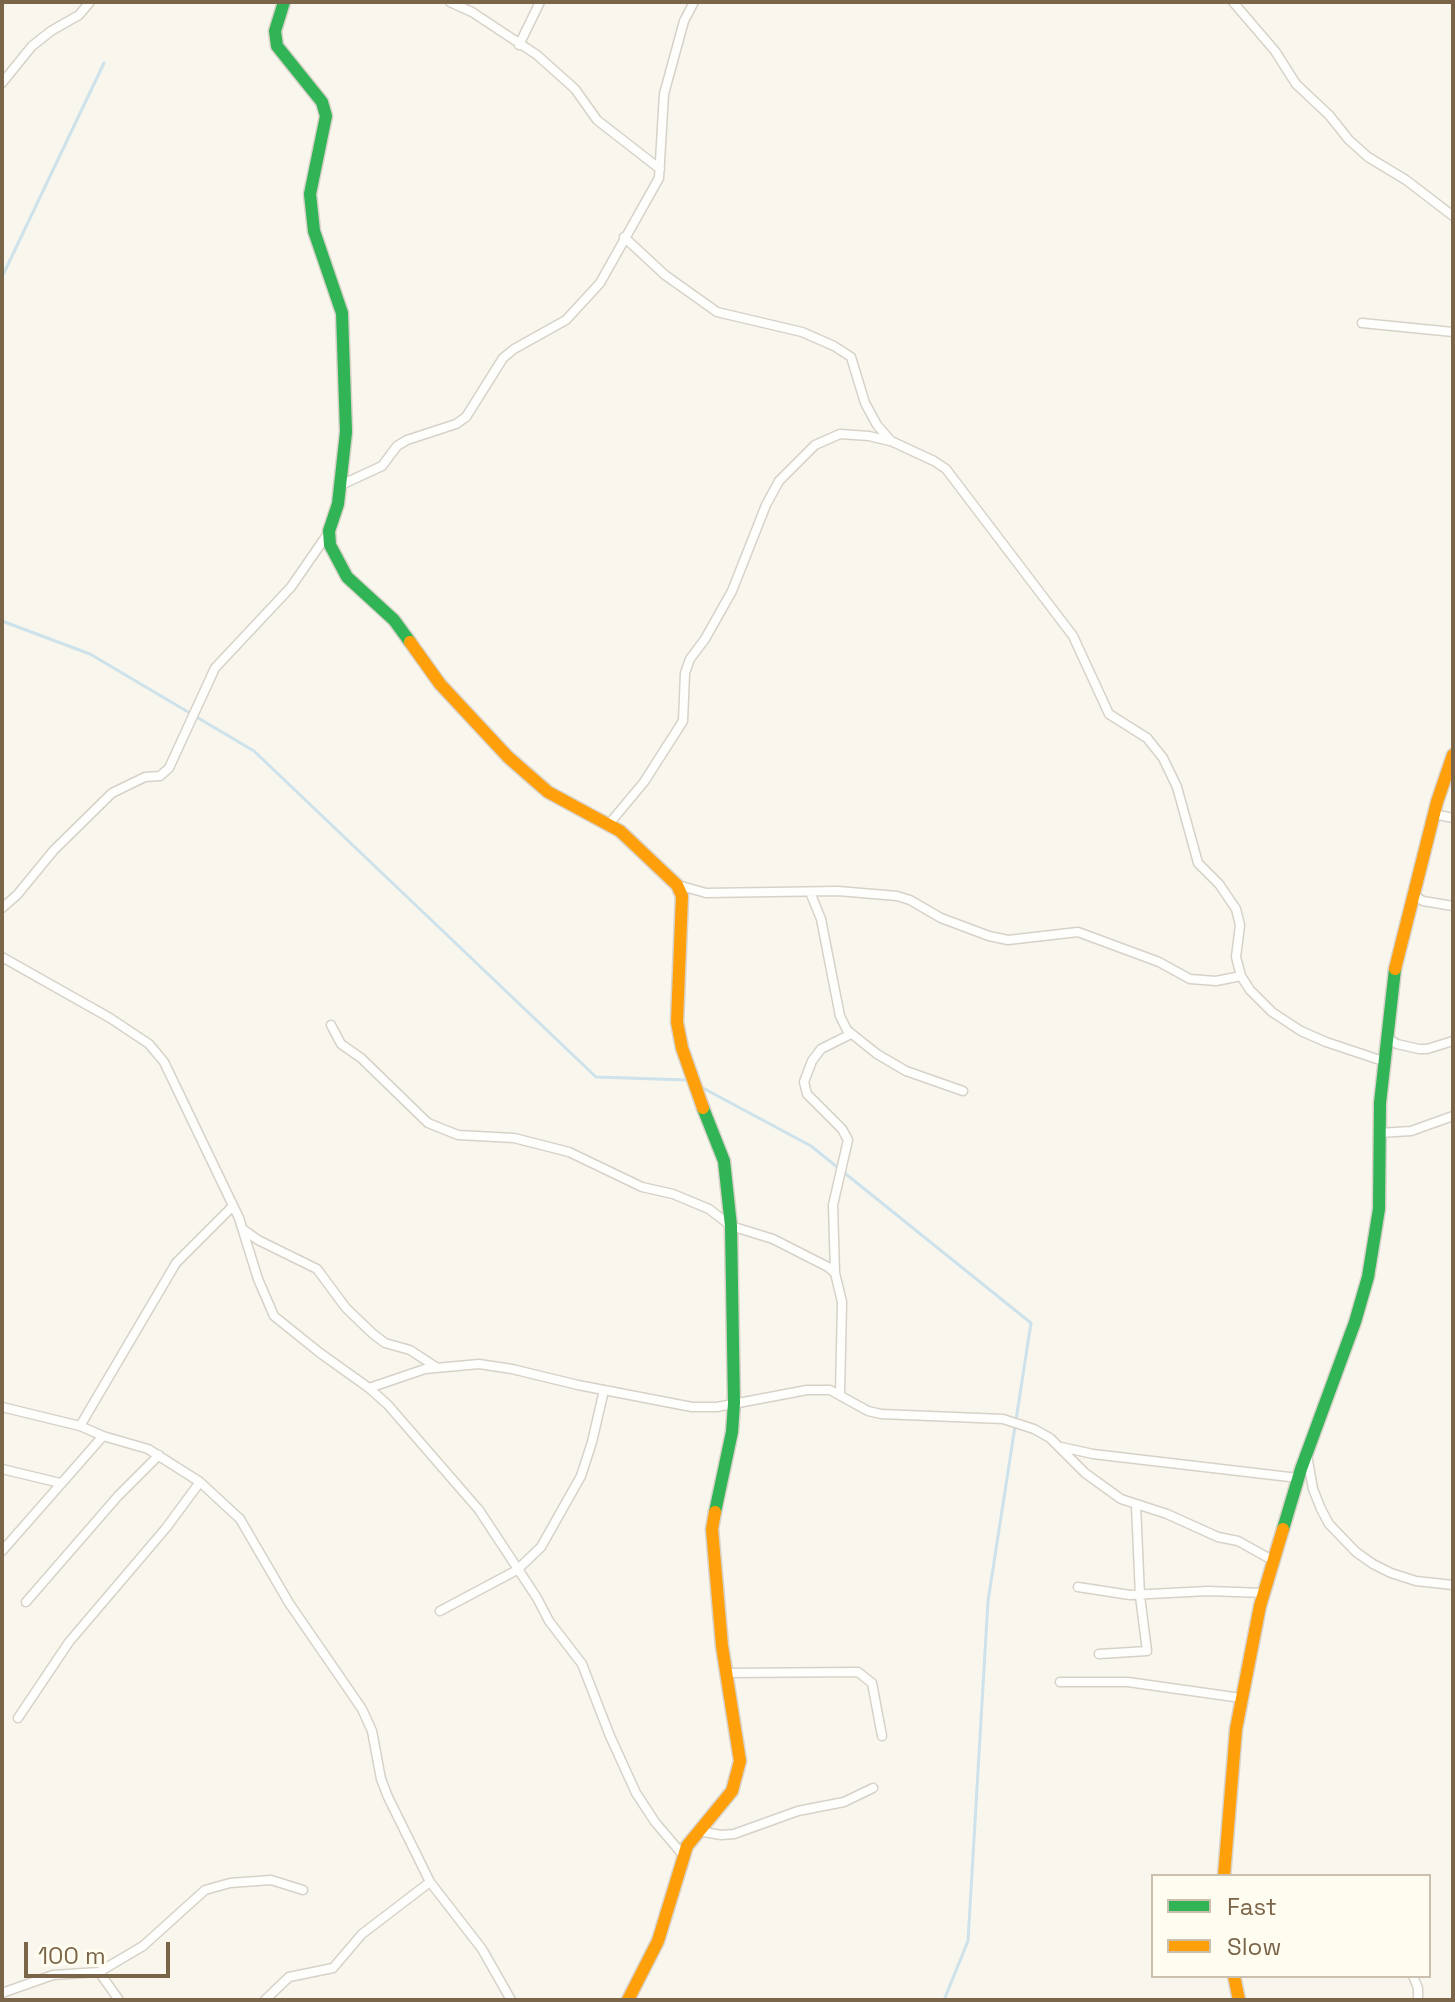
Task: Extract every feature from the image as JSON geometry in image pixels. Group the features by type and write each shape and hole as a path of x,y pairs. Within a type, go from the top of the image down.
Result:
{"street":[{"path":"2,83 32,46 79,15 90,2"},
{"path":"284,2 275,31 277,46 322,102 326,116 323,141 312,174 310,202 314,231 342,313 346,418 341,485 329,531 330,545 347,577 394,620 440,684 508,757 548,792 609,824 642,850 677,885 682,896 677,1022 682,1048 724,1161 731,1226 734,1403 732,1432 712,1529 714,1574 740,1750 739,1773 732,1791 697,1831 683,1855 658,1941 628,2000"},
{"path":"450,2 472,12 537,55 575,89 597,120 611,133 660,169"},
{"path":"519,45 540,2"},
{"path":"341,485 382,466 397,446 407,440 445,430 466,417 503,358 566,320 605,276 624,237 655,189 660,169 664,94 676,44 694,2"},
{"path":"1233,2 1275,51 1296,84 1329,115 1349,140 1368,157 1406,180 1453,216"},
{"path":"624,237 665,275 717,312 802,332 851,357 865,403 877,425 891,441"},
{"path":"1362,323 1453,332"},
{"path":"609,824 644,782 683,721 685,673 690,659 732,591 766,505 779,481 815,445 840,434 891,441 946,469 1073,636 1109,714 1147,738 1163,758 1177,787 1198,863 1219,884 1236,909 1240,925 1236,957 1241,976 1262,1003 1283,1020 1326,1042 1383,1061"},
{"path":"2,908 54,850 112,793 145,777 160,776 169,768 215,668 291,587 329,531"},
{"path":"1224,1874 1241,1698 1264,1593 1298,1478 1355,1322 1367,1280 1379,1209 1383,1061 1396,959 1434,814 1453,755"},
{"path":"1434,814 1453,818"},
{"path":"677,885 706,893 838,891 904,898 941,918 989,936 1008,940 1078,932 1200,981 1241,976"},
{"path":"810,892 821,919 843,1025 851,1034 906,1071 963,1091"},
{"path":"1412,894 1423,901 1453,906"},
{"path":"2,957 110,1018 149,1044 164,1062 244,1230 258,1279 274,1316 369,1388 403,1420 461,1488 549,1621 582,1664 636,1793 683,1855"},
{"path":"331,1025 339,1043 361,1058 428,1123 458,1135 514,1138 569,1152 642,1187 673,1194 709,1209 731,1226 802,1252 835,1273"},
{"path":"840,1394 842,1303 835,1273 833,1205 848,1140 842,1129 807,1094 804,1082 812,1061 821,1049 851,1034"},
{"path":"1386,1037 1397,1044 1419,1049 1453,1041"},
{"path":"1379,1133 1411,1131 1453,1116"},
{"path":"80,1426 176,1263 233,1206"},
{"path":"244,1230 319,1271 346,1308 379,1339 410,1350 436,1368"},
{"path":"369,1388 436,1368 487,1364 692,1407 717,1407 807,1390 830,1390 868,1411 881,1414 1016,1421 1060,1447 1103,1488 1136,1505 1167,1514 1218,1537 1238,1541 1274,1561"},
{"path":"440,1611 517,1570 541,1547 581,1476 604,1390"},
{"path":"2,1407 80,1426 159,1455 200,1482 240,1519 289,1603 362,1709 375,1740 384,1788 430,1882 482,1949 511,2000"},
{"path":"2,1551 103,1436"},
{"path":"1060,1447 1093,1454 1298,1478"},
{"path":"1307,1454 1313,1489 1321,1509 1329,1524 1356,1552 1391,1573 1416,1581 1453,1585"},
{"path":"26,1602 118,1496 159,1455"},
{"path":"2,1469 60,1483"},
{"path":"18,1718 69,1642 173,1520 200,1482"},
{"path":"1099,1654 1146,1652 1136,1505"},
{"path":"1078,1587 1140,1596 1208,1591 1264,1593"},
{"path":"727,1673 858,1672 872,1683 882,1736"},
{"path":"1060,1682 1128,1682 1241,1698"},
{"path":"697,1831 734,1834 798,1811 844,1802 873,1788"},
{"path":"2,1993 53,1975 99,1972 143,1946 205,1890 230,1883 271,1880 303,1890"},
{"path":"265,2000 289,1977 333,1968 362,1934 430,1882"},
{"path":"99,1972 119,2000"},
{"path":"1234,1978 1239,2000"},
{"path":"1414,1978 1418,2000"}],"waterway":[{"path":"2,277 104,63"},
{"path":"2,621 90,654 254,751 596,1077 687,1080"},
{"path":"701,1087 811,1146 1031,1323 988,1601 968,1941 944,2000"}],"traffic: fast":[{"path":"284,2 275,31 277,46 322,102 326,116 310,194 314,231 342,313 346,432 338,504 329,531 330,545 347,577 394,620 410,642"},
{"path":"1283,1529 1368,1277 1379,1209 1380,1103 1395,969"},
{"path":"703,1108 724,1161 731,1226 734,1403 732,1432 715,1512"}],"traffic: slow":[{"path":"410,642 440,684 508,757 548,792 620,831 677,885 682,896 677,1022 682,1048 703,1108"},
{"path":"1395,969 1437,802 1453,755"},
{"path":"628,2000 658,1941 687,1846 732,1791 740,1761 722,1646 712,1529 715,1512"},
{"path":"1224,1874 1236,1729 1260,1606 1283,1529"},
{"path":"1234,1978 1239,2000"}]}
